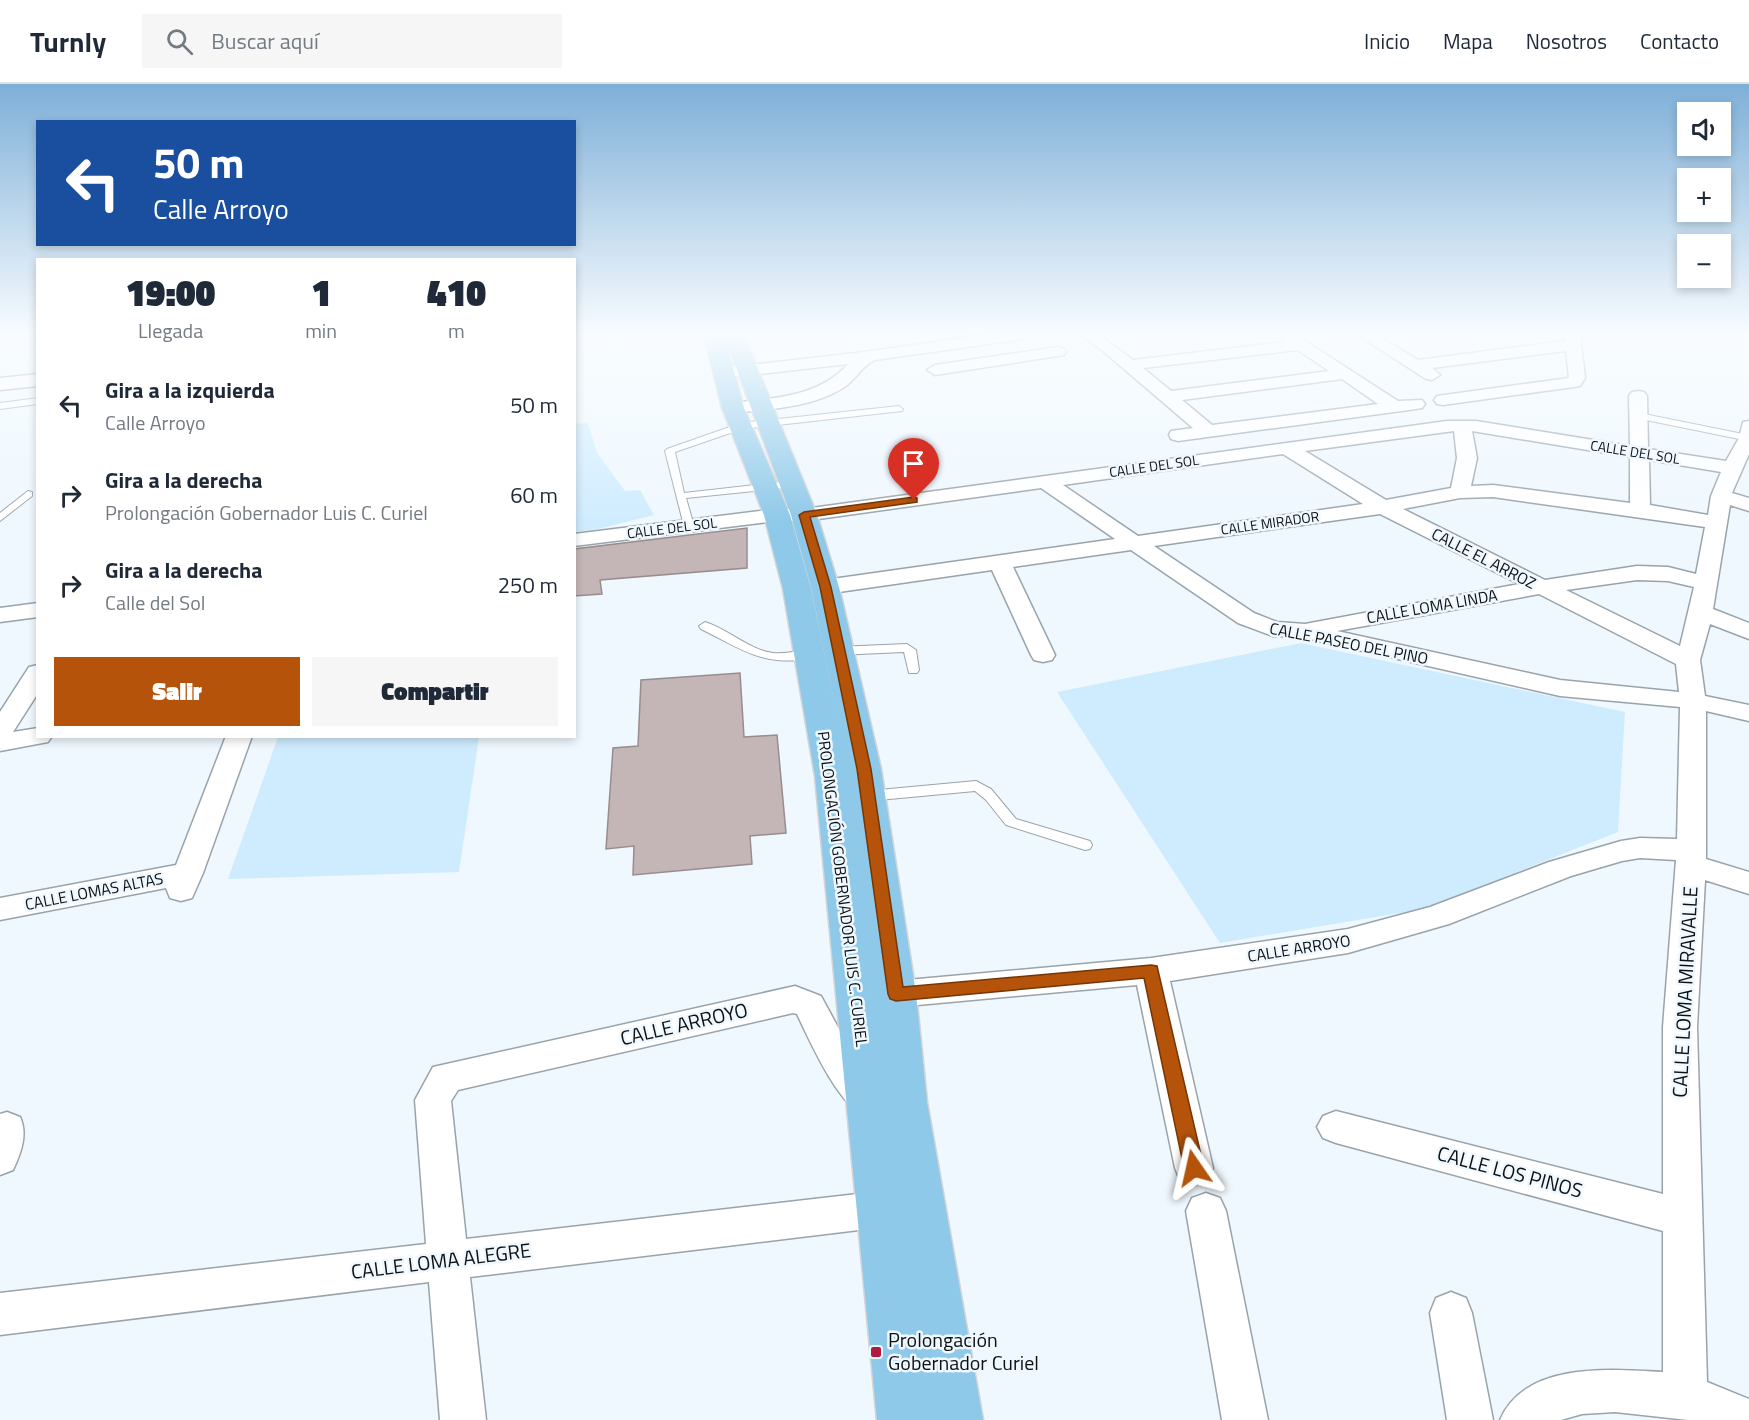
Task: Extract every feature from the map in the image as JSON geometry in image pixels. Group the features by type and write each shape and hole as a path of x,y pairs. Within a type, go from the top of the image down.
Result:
{"main road":[{"name":"PROLONGACIÓN GOBERNADOR LUIS C. CURIEL","path":"744,397 784,500 825,587 824,653 832,776 870,1103 901,1207 955,1420"},
{"name":"PROLONGACIÓN GOBERNADOR LUIS C. CURIEL","path":"784,500 797,589 824,653 868,796 896,994 905,1102 901,1207 905,1420"}],"street":[{"path":"750,415 803,397"},
{"path":"1167,397 1209,431"},
{"path":"1381,397 1394,406"},
{"path":"1443,400 1460,397"},
{"path":"1638,397 1640,510"},
{"path":"1178,435 1416,404"},
{"path":"1460,492 1467,458 1462,425"},
{"name":"CALLE DEL SOL","path":"576,540 688,526 784,500 1045,482 1284,447 1462,425 1732,468"},
{"name":"CALLE LOMA MIRAVALLE","path":"1684,1397 1684,1218 1680,1124 1680,1027 1690,858 1693,701 1688,660 1728,508 1732,468 1749,434"},
{"name":"CALLE EL ARROZ","path":"1284,447 1383,507 1688,660"},
{"name":"CALLE PASEO DEL PINO","path":"1045,482 1246,618 1273,629 1301,630 1560,688 1693,701 1749,713"},
{"name":"CALLE MIRADOR","path":"825,587 1383,507 1460,492 1529,495 1640,510 1728,508"},
{"path":"1000,562 1043,655"},
{"name":"CALLE LOMA LINDA","path":"1301,630 1540,586 1651,572 1703,598 1749,632"},
{"path":"0,615 36,609"},
{"path":"0,732 36,675"},
{"path":"0,743 36,737"},
{"name":"CALLE LOMAS ALTAS","path":"0,909 184,883 238,738"},
{"name":"CALLE ARROYO","path":"896,994 1151,971 1348,941 1438,916 1560,869 1621,851 1640,848 1690,858 1749,883"},
{"path":"1151,971 1194,1168"},
{"name":"CALLE ARROYO","path":"447,1260 433,1100 446,1078 795,999 809,1005 840,1065 870,1103"},
{"name":"CALLE LOS PINOS","path":"1336,1127 1684,1218"},
{"name":"CALLE LOMA ALEGRE","path":"0,1314 901,1207"},
{"path":"1206,1211 1245,1420"},
{"path":"447,1260 463,1420"},
{"path":"1451,1313 1470,1420"},
{"path":"1523,1420 1531,1412 1561,1396 1587,1389 1618,1389 1684,1397 1746,1420"}],"lane":[{"path":"0,406 36,401"},
{"path":"688,526 670,451 750,415 899,409"},
{"path":"1639,416 1749,434"},
{"path":"0,518 28,494"},
{"path":"681,496 784,500"},
{"path":"705,626 765,656 781,658 908,648 913,670"},
{"path":"868,796 976,786 984,789 1011,822 1085,845"}],"shaded area":[{"path":"588,423 597,453 625,491 640,490 654,515 598,529 576,532 576,424"},
{"path":"1301,643 1625,712 1618,832 1424,909 1220,943 1057,692"},
{"path":"278,738 479,738 459,872 228,879"}],"building":[{"path":"747,528 747,568 600,580 602,594 576,596 576,549"},
{"path":"740,673 744,737 777,735 786,833 750,836 752,864 633,875 634,846 606,849 613,748 638,746 641,680"}],"place":[{"name":"Prolongación Gobernador Curiel","path":"876,1352"}],"route":[{"path":"914,500 804,515 825,587 864,769 896,994 1151,971 1194,1168"}]}
